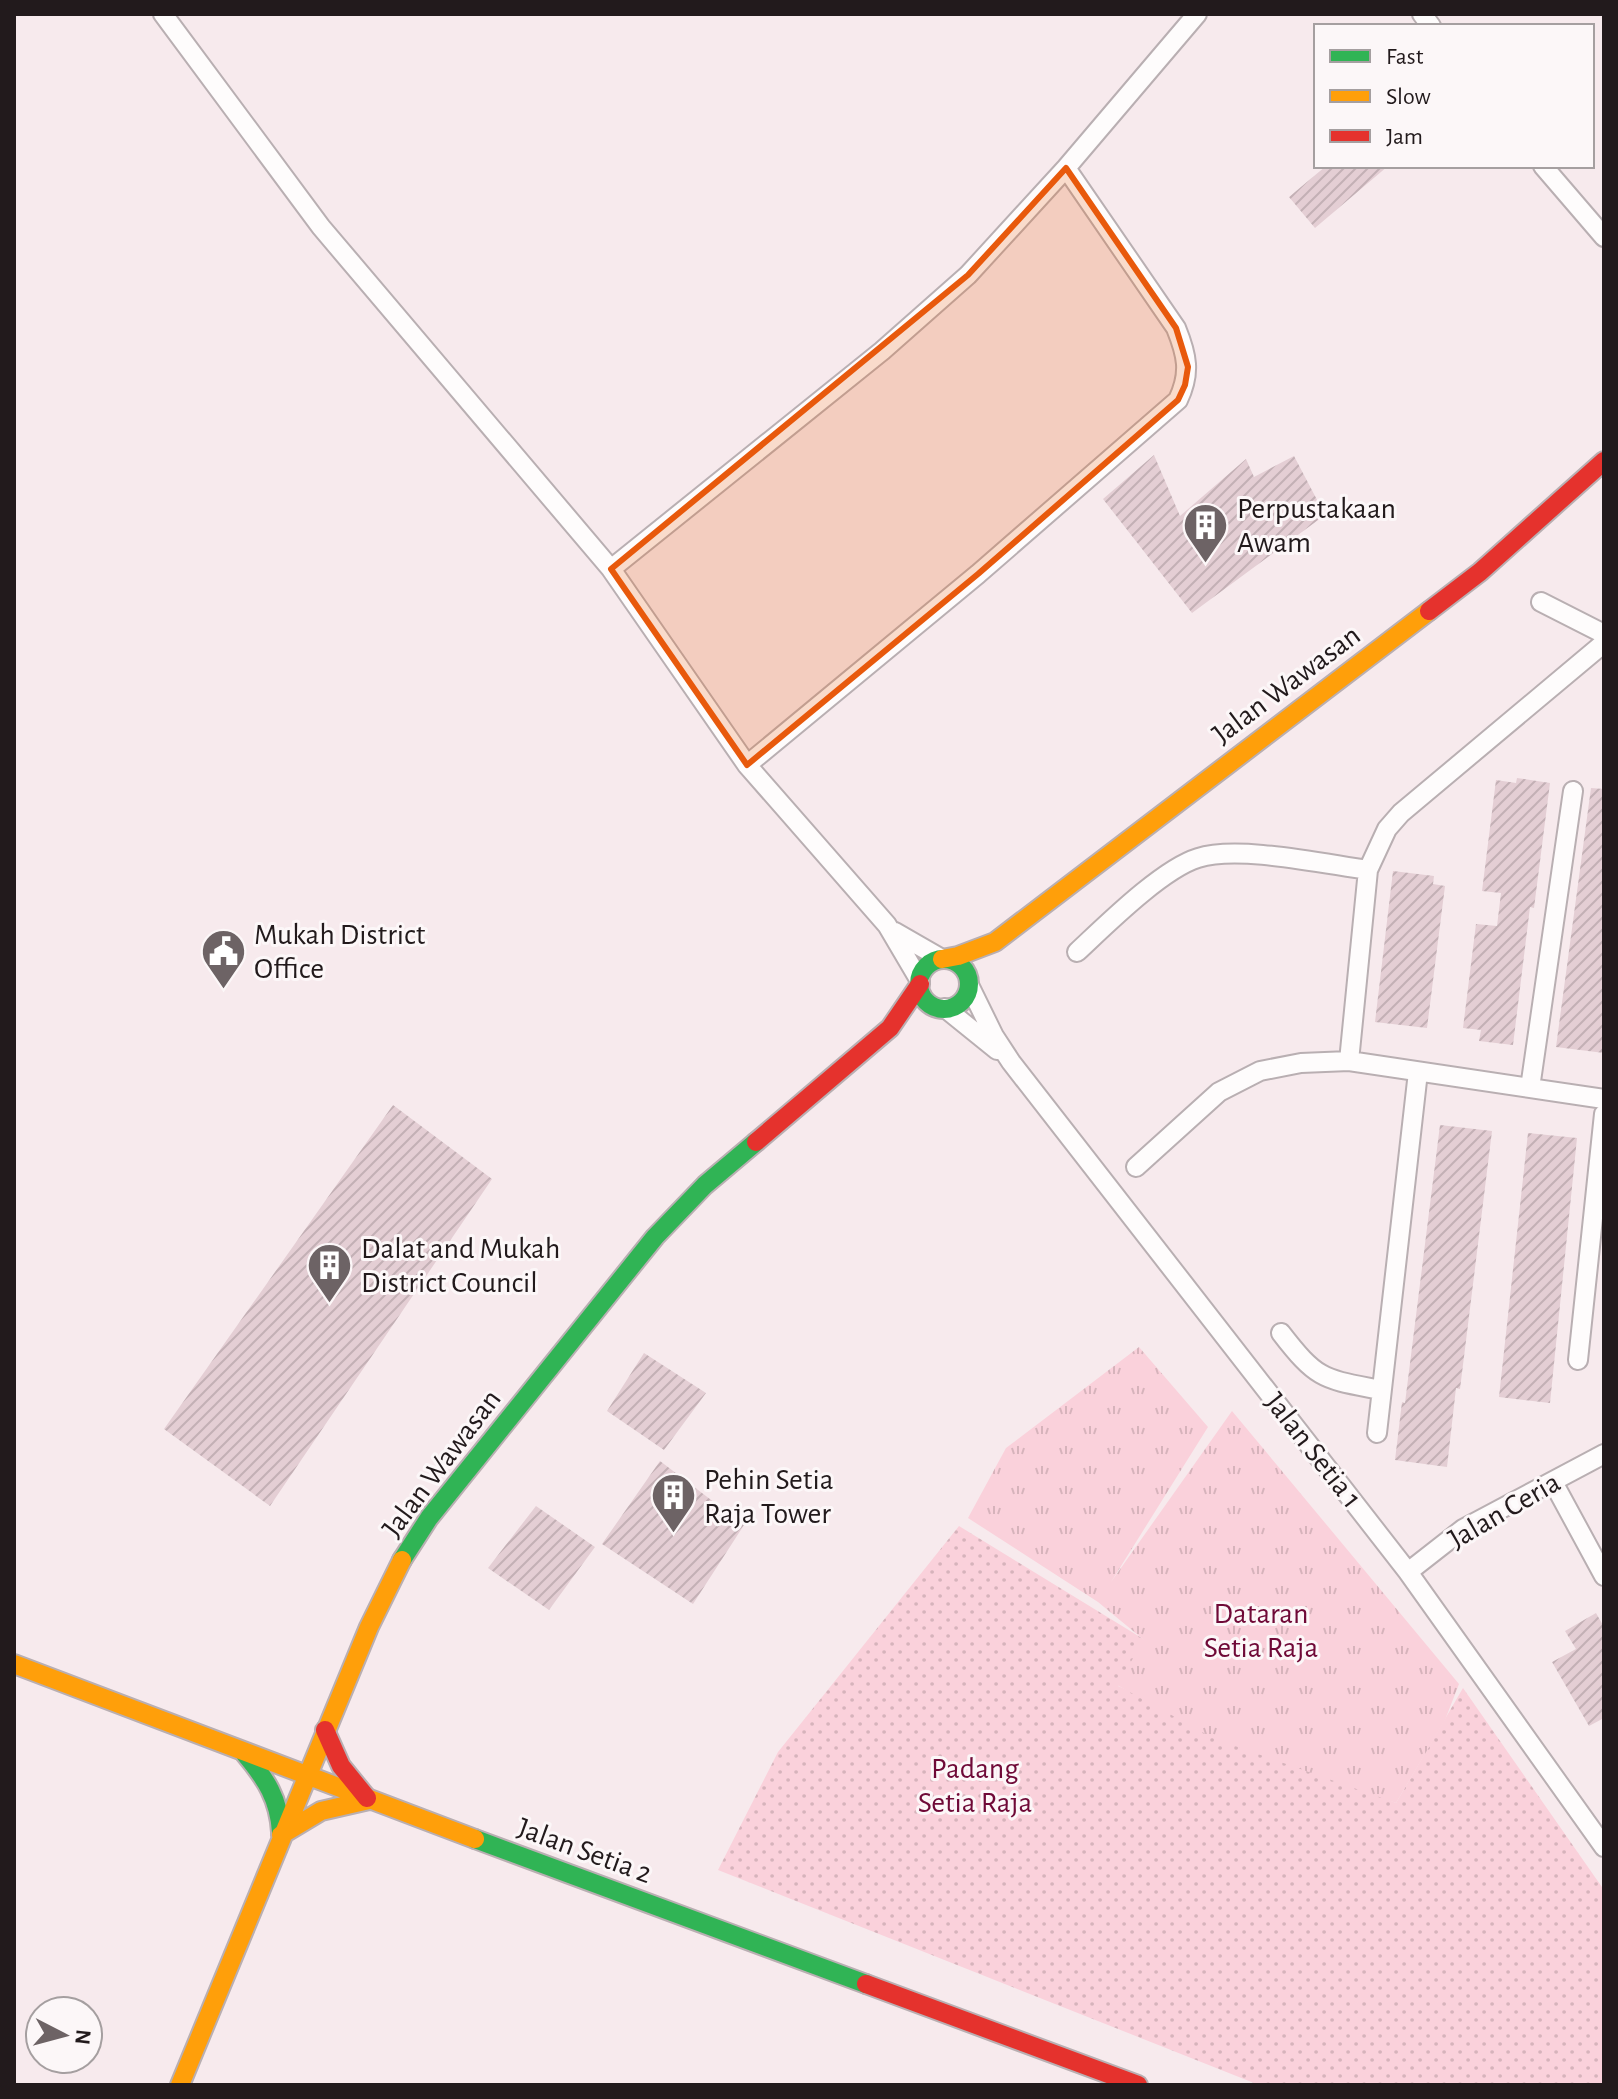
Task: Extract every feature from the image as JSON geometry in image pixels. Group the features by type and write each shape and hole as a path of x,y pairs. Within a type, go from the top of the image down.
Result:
{"street":[{"path":"163,14 321,227 611,569 747,765 887,925 905,940 942,959 958,963 968,976 969,985 962,1001 945,1008 930,1004 925,999 920,982 887,925"},
{"path":"611,569 882,351 968,275 1066,168 1197,14"},
{"path":"747,765 966,584 1178,400 1188,367 1185,349 1176,328 1066,168"},
{"path":"1545,168 1604,237"},
{"name":"Jalan Wawasan","path":"942,959 995,942 1480,572 1604,461"},
{"path":"1541,602 1604,634"},
{"path":"1349,1061 1368,870 1387,829 1401,813 1604,643"},
{"path":"1530,1088 1573,791"},
{"path":"1077,952 1122,910 1179,867 1210,854 1238,853 1368,870"},
{"name":"Jalan Wawasan","path":"969,985 995,942"},
{"path":"920,982 925,968 942,959"},
{"name":"Jalan Wawasan","path":"180,2085 369,1627 399,1565 439,1505 655,1237 705,1185 890,1028 920,982"},
{"name":"Jalan Setia 1","path":"969,985 994,1036 1011,1062 1408,1572 1598,1827 1604,1847"},
{"name":"Jalan Wawasan","path":"890,1028 945,1008"},
{"name":"Jalan Setia 1","path":"945,1008 1011,1062"},
{"path":"1136,1167 1219,1092 1260,1071 1285,1066 1349,1061 1604,1099"},
{"path":"1377,1433 1418,1072"},
{"path":"1578,1360 1604,1114"},
{"path":"1281,1333 1306,1366 1320,1375 1381,1390"},
{"name":"Jalan Ceria","path":"1408,1572 1463,1529 1604,1454"},
{"path":"1553,1482 1604,1576"},
{"name":"Jalan Setia 2","path":"14,1664 369,1800 1138,2085"},
{"path":"242,1751 272,1756 294,1753 325,1730 341,1766 369,1800 321,1811 281,1835"},
{"path":"242,1751 274,1790 281,1809 281,1835"}],"highlighted area":[{"path":"1066,168 1176,328 1188,367 1185,385 1178,400 978,574 747,765 611,569 968,275"}],"green space":[{"name":"Dataran Setia Raja","path":"1139,1347 1208,1427 1111,1582 1232,1411 1459,1684 1445,1720 1396,1803 1213,1738 1117,1685 1144,1640 1098,1602 968,1518 1006,1448"},
{"name":"Padang Setia Raja","path":"959,1526 1145,1640 1118,1686 1396,1803 1463,1688 1604,1890 1604,2085 1259,2085 718,1870 778,1752"}],"building":[{"path":"1324,168 1386,168 1315,228 1289,197"},
{"name":"Perpustakaan Awam","path":"1154,455 1180,516 1246,459 1254,477 1294,456 1325,515 1192,613 1103,499"},
{"path":"1517,778 1550,783 1534,908 1530,907 1513,1045 1479,1041 1481,1030 1463,1028 1476,924 1497,926 1501,893 1482,891 1496,780 1516,783"},
{"path":"1591,788 1604,789 1604,1053 1556,1047"},
{"path":"1393,871 1434,876 1433,884 1445,886 1427,1028 1375,1022"},
{"name":"Dalat and Mukah District Council","path":"393,1105 492,1179 270,1506 164,1429"},
{"path":"1440,1125 1492,1131 1460,1389 1456,1388 1447,1467 1395,1460"},
{"path":"1528,1133 1577,1138 1550,1403 1499,1397"},
{"path":"644,1353 706,1393 664,1450 607,1411"},
{"name":"Pehin Setia Raja Tower","path":"660,1461 744,1525 693,1604 602,1544"},
{"path":"536,1506 595,1547 549,1610 488,1568"},
{"path":"1596,1613 1604,1627 1604,1718 1589,1726 1552,1662 1576,1649 1565,1631"}],"traffic: fast":[{"path":"944,959 961,967 969,984 961,1001 944,1009 927,1001 919,984 927,967 944,959"},
{"path":"402,1560 429,1518 655,1237 705,1185 756,1142"},
{"path":"245,1754 270,1790 281,1832"},
{"path":"475,1839 866,1984"}],"traffic: slow":[{"path":"942,959 995,942 1429,611"},
{"path":"180,2085 369,1627 402,1560"},
{"path":"14,1664 475,1839"},
{"path":"281,1835 321,1811 369,1800"}],"traffic: jam":[{"path":"1429,611 1480,572 1604,461"},
{"path":"756,1142 890,1028 920,984"},
{"path":"325,1730 341,1766 367,1798"},
{"path":"866,1984 1138,2085"}],"place":[{"name":"Perpustakaan Awam","path":"1206,564"},
{"name":"Mukah District Office","path":"223,990"},
{"name":"Dalat and Mukah District Council","path":"330,1304"},
{"name":"Pehin Setia Raja Tower","path":"673,1535"}]}
